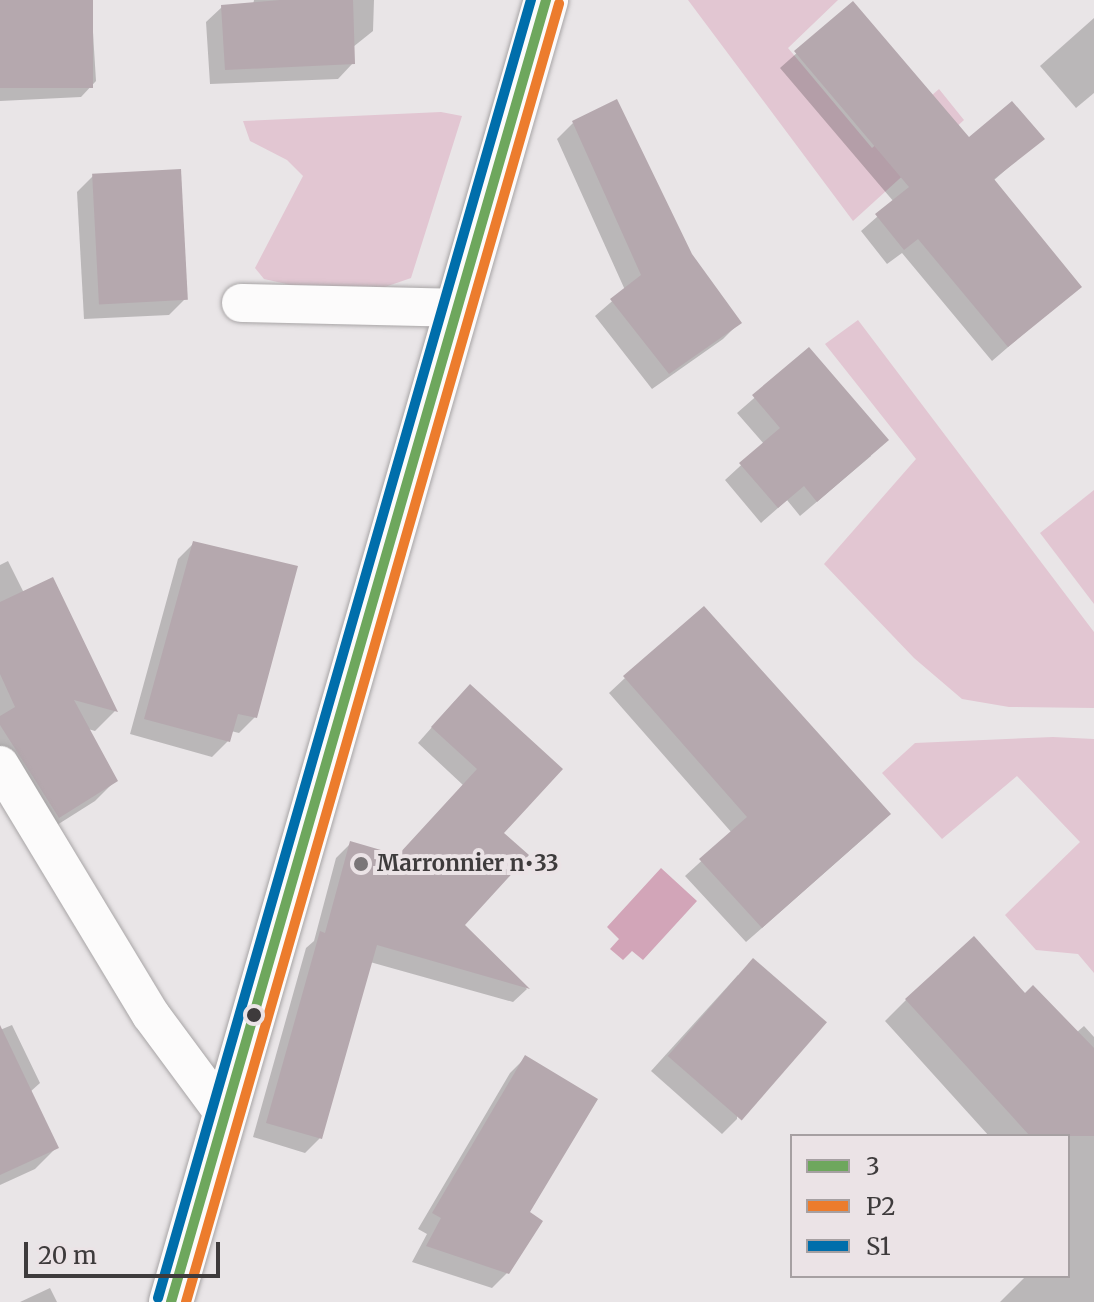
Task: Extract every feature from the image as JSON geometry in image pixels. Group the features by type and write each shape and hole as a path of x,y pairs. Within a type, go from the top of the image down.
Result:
{"street":[{"path":"171,1302 546,0"}],"lane":[{"path":"241,303 457,308"},
{"path":"0,765 151,1015 225,1115"}],"shaded area":[{"path":"688,0 838,0 788,48 872,148 939,89 964,120 853,221"},
{"path":"441,112 462,116 411,278 385,287 291,285 264,279 255,268 303,176 287,160 250,141 243,121"},
{"path":"858,320 1094,632 1094,708 1009,707 962,699 914,658 824,564 916,459 825,344"},
{"path":"1094,490 1094,604 1040,533"},
{"path":"1053,737 1094,739 1094,973 1078,954 1036,950 1005,915 1080,842 1017,776 942,839 882,773 915,743"},
{"path":"661,868 697,901 643,960 632,951 623,960 610,949 619,939 607,927"}],"building":[{"path":"0,0 93,0 93,88 0,88"},
{"path":"280,0 353,0 355,64 225,70 221,5"},
{"path":"853,1 969,137 1012,101 1045,139 994,179 1082,287 1008,347 918,239 904,250 875,214 909,187 794,51"},
{"path":"617,99 692,254 742,323 669,374 610,299 641,275 572,121"},
{"path":"181,169 188,300 99,304 92,174"},
{"path":"809,347 889,440 817,502 804,486 778,508 739,463 780,428 752,395"},
{"path":"193,541 298,566 257,718 238,714 230,742 144,719"},
{"path":"53,577 118,712 74,700 118,781 59,818 0,725 0,716 15,707 0,674 0,602"},
{"path":"704,606 891,814 762,928 699,859 747,817 623,676"},
{"path":"470,684 563,769 504,833 529,855 465,925 530,989 377,945 322,1139 266,1123 320,931 325,933 350,841 398,855 477,769 431,727"},
{"path":"974,936 1025,993 1033,985 1094,1048 1094,1136 1028,1134 905,999"},
{"path":"753,958 827,1022 742,1120 668,1056"},
{"path":"0,1025 59,1148 0,1175"},
{"path":"525,1055 598,1099 530,1212 543,1221 509,1274 426,1246 441,1218 432,1213"}],"transit line":[{"name":"S1","path":"158,1298 531,0"},
{"name":"3","path":"171,1302 546,0"},
{"name":"P2","path":"186,1302 559,4"}],"place":[{"name":"Marronnier n•33","path":"361,864"}]}
